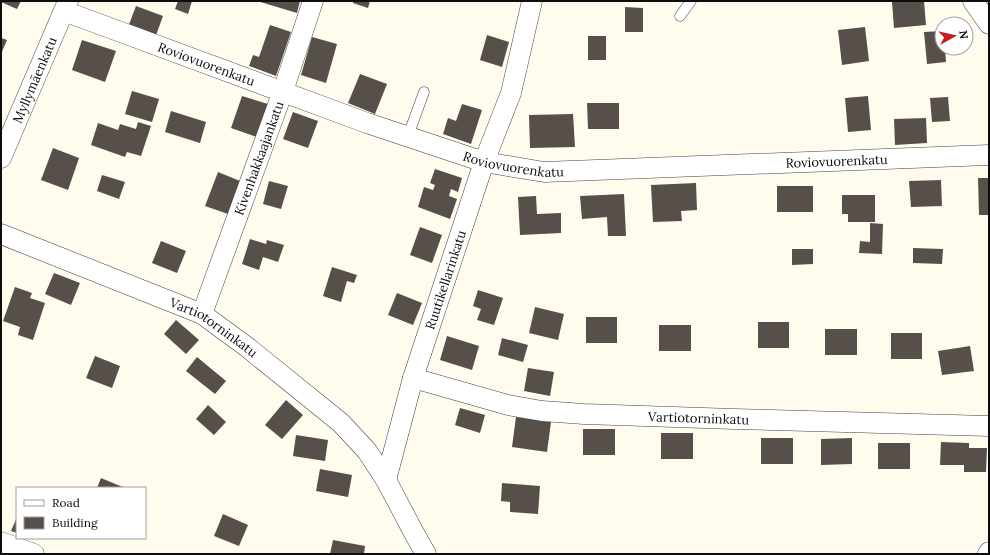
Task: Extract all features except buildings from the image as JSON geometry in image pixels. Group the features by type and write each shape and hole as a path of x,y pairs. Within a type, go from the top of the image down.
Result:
{"street":[{"name":"Kivenhakkaajankatu","path":"202,314 283,91 313,1"},
{"name":"Ruutikellarinkatu","path":"386,480 413,378 484,162 512,93 532,1"},
{"path":"973,1 989,24"},
{"name":"Roviovuorenkatu","path":"66,6 367,123 484,162 544,172 989,155"},
{"name":"Myllymäenkatu","path":"1,158 66,6"},
{"name":"Vartiotorninkatu","path":"1,234 202,314 248,347 341,423 367,451 386,480"},
{"name":"Vartiotorninkatu","path":"413,378 508,405 542,411 584,414 989,426"},
{"path":"386,480 426,554"},
{"path":"1,542 34,554"}],"lane":[{"path":"680,16 691,1"},
{"path":"408,136 424,92"}]}
